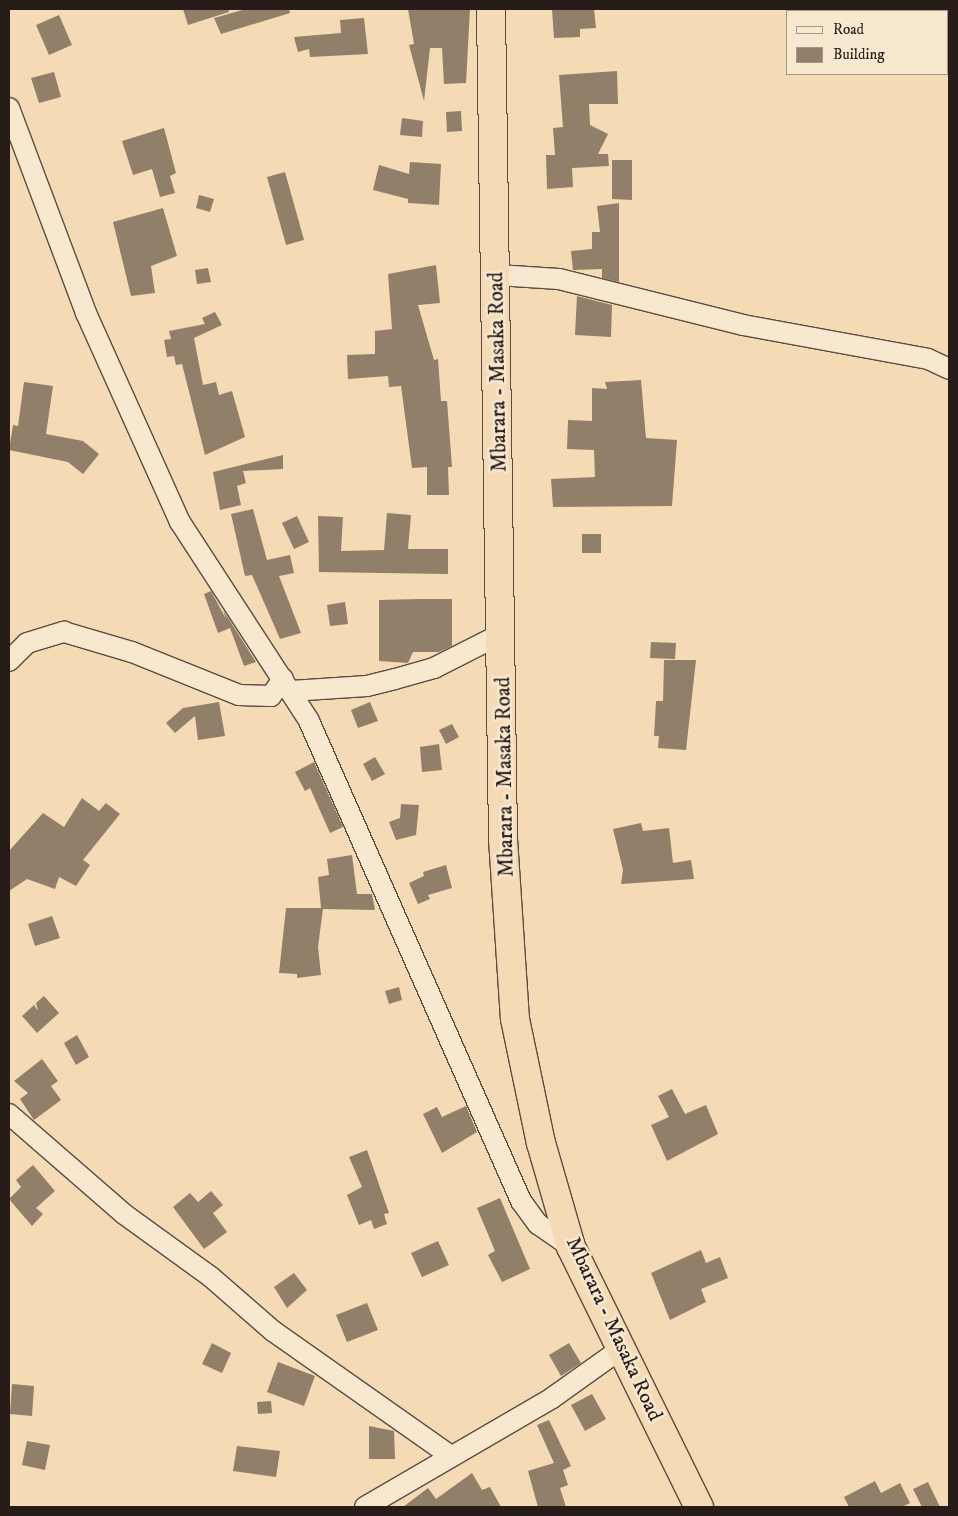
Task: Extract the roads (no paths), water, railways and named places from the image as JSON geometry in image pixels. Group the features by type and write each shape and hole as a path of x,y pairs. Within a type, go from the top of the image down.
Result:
{"highway":[{"name":"Mbarara - Masaka Road","path":"492,9 503,633 503,839 515,1019 538,1134 571,1247 699,1507"}],"street":[{"path":"9,108 86,313 180,522 287,685 340,786 514,1188 538,1224 571,1247"},
{"path":"497,274 560,279 743,325 928,359 949,369"},
{"path":"9,661 27,643 64,632 132,652 239,695 271,696 287,685 367,686 395,679 434,668 503,633"},
{"path":"9,1114 124,1214 211,1277 273,1330 451,1456"},
{"path":"365,1507 552,1398 622,1348"}]}
